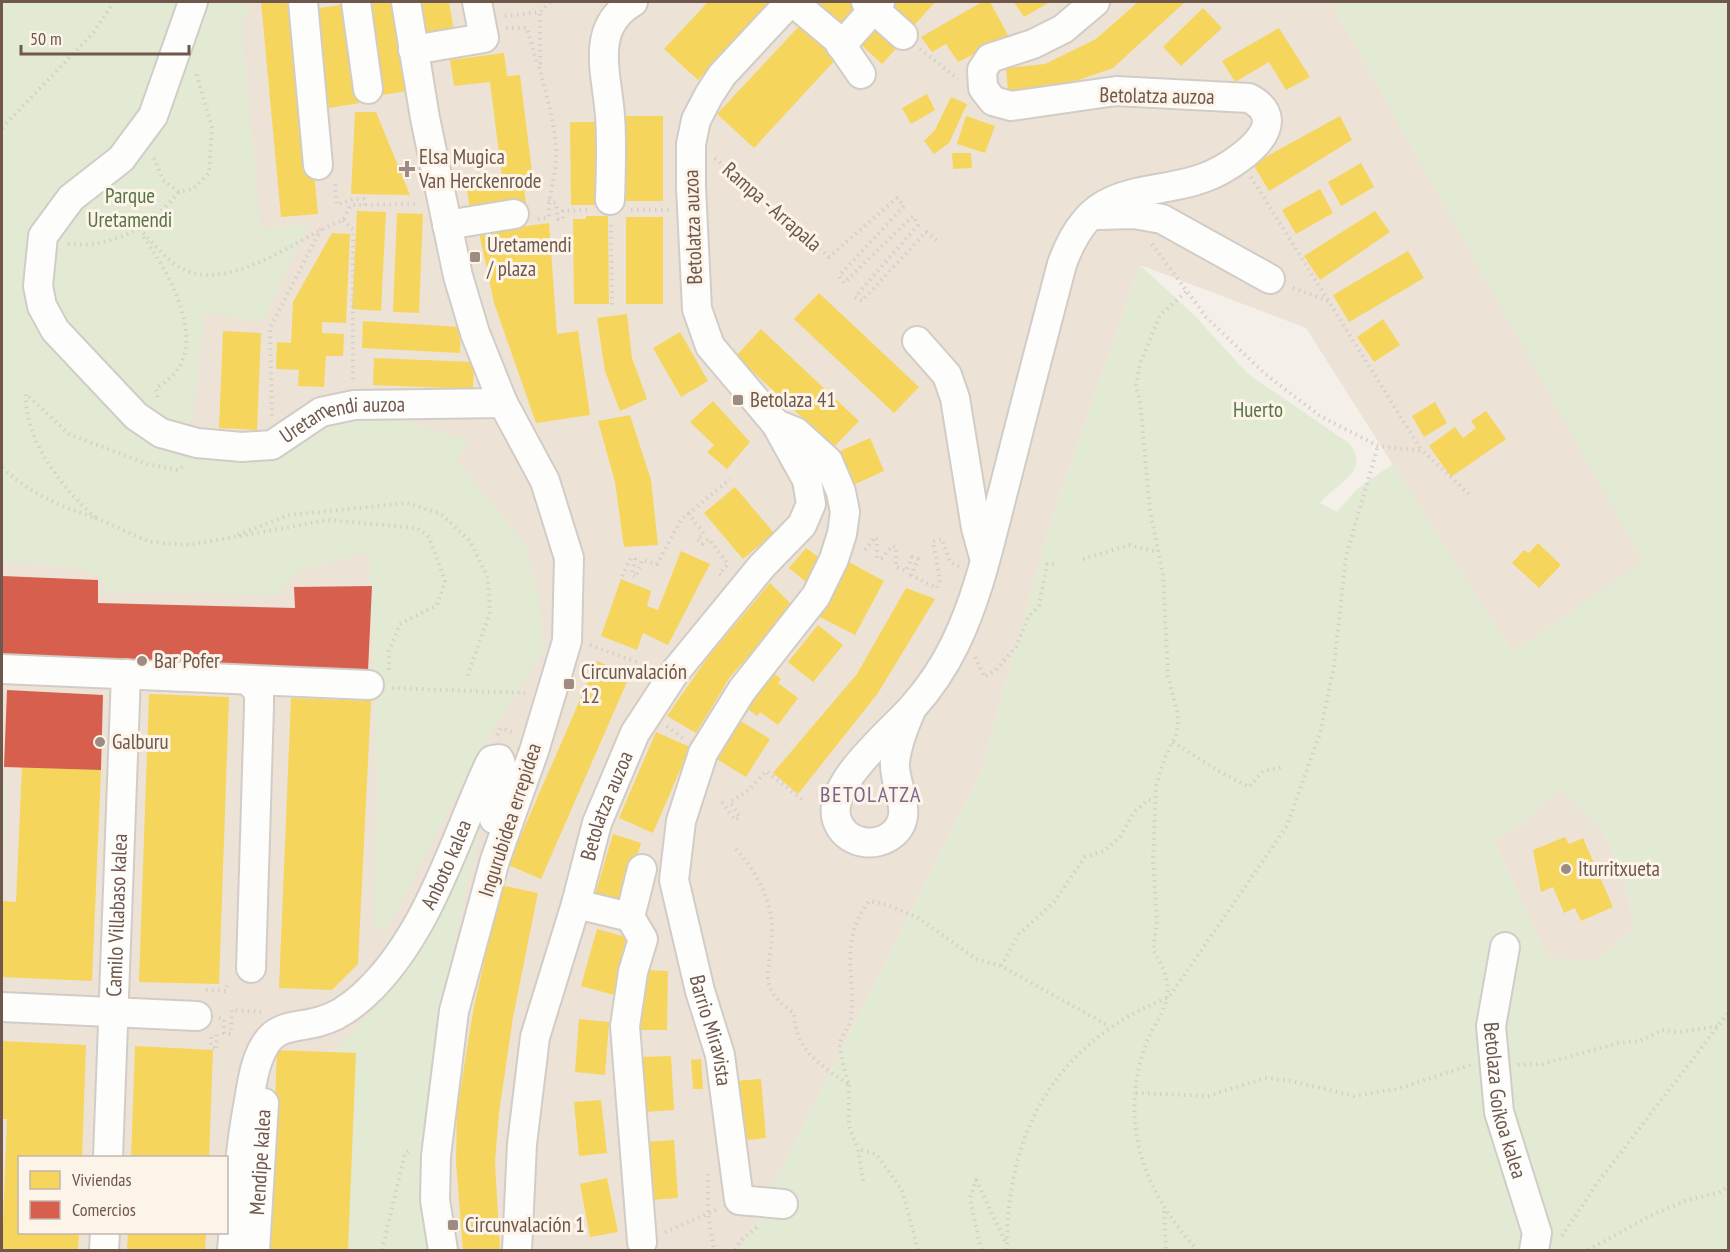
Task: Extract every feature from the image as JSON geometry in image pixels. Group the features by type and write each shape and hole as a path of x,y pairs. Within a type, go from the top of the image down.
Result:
{"street":[{"name":"Uretamendi auzoa","path":"193,2 153,116 121,159 71,198 43,236 38,286 42,306 55,330 136,416 161,433 197,443 242,447 272,445 321,412 354,405 503,403"},
{"path":"303,2 318,165"},
{"path":"356,2 368,89"},
{"path":"405,2 458,276 475,333 503,403"},
{"path":"610,205 610,115 605,90 603,50 608,26 619,10 633,2"},
{"path":"792,2 837,39 861,74"},
{"name":"Betolatza auzoa","path":"517,1251 520,1164 535,1037 576,904 597,823 635,734 671,679 762,566 802,525 811,504 807,480 776,424 710,346 697,309 691,154 696,120 722,75 792,2"},
{"name":"Betolatza auzoa","path":"911,710 938,673 955,644 969,610 974,565 1062,264 1072,238 1091,215 1112,201 1207,177 1238,156 1267,131 1268,117 1261,105 1249,98 1116,91 1011,106 993,100 983,88 982,70 990,58 1033,44 1063,29 1095,2"},
{"path":"841,46 873,4 903,35"},
{"path":"413,50 484,38 486,17"},
{"path":"445,214 514,214"},
{"path":"1091,215 1127,214 1162,219 1270,279"},
{"path":"917,341 947,375 955,398 976,528 974,565"},
{"name":"Ingurubidea errepidea","path":"443,1251 435,1200 436,1156 454,1011 495,860 534,751 567,637 569,558 545,481 503,403"},
{"name":"Betolatza auzoa","path":"676,865 681,821 704,753 742,690 816,596 834,559 842,534 844,512 841,492 828,461 796,432 776,424"},
{"path":"2,669 249,682 379,686"},
{"name":"Camilo Villabaso kalea","path":"108,1156 126,674"},
{"path":"249,682 259,692 260,705 251,968"},
{"name":"Anboto kalea","path":"254,1074 260,1055 271,1036 284,1028 323,1021 347,1008 364,995 393,963 443,879 489,765 492,760 499,759 503,767 503,775 473,902 474,935"},
{"name":"Barrio Miravista","path":"676,865 674,880 682,922 720,1055 739,1200"},
{"path":"642,869 630,917 643,939 633,972 625,1026 642,1242"},
{"path":"576,904 630,917"},
{"name":"Betolaza Goikoa kalea","path":"1505,947 1491,1026 1499,1112 1537,1233 1546,1247"},
{"path":"2,1007 114,1013 207,1004"},
{"name":"Mendipe kalea","path":"232,1251 238,1158 254,1074"},
{"name":"Mendipe kalea","path":"254,1074 262,1086 264,1100 255,1251"},
{"path":"739,1200 775,1214"},
{"path":"104,1251 105,1234"}],"path":[{"path":"2,128 93,33 114,2"},
{"path":"486,17 540,12 550,2"},
{"path":"538,63 540,12"},
{"path":"486,17 527,28 538,63 556,146 555,166 548,201 556,203 558,219 563,219 563,210 610,205 616,200 616,211 672,210"},
{"path":"42,242 95,244 110,242 139,229 167,207 179,192 193,189 210,173 213,152 212,128 182,33"},
{"path":"903,35 957,80"},
{"path":"142,130 163,180 179,192"},
{"name":"Rampa - Arrapala","path":"711,154 829,257 897,198 904,206 838,276 844,283 913,216 918,225 855,297 862,301 926,232 940,243"},
{"path":"1238,156 1422,452 1472,497"},
{"path":"139,229 172,262 203,275 223,275 249,266 321,228 343,220 351,205 445,214"},
{"path":"610,205 612,307"},
{"path":"1127,214 1206,317 1264,373 1320,416 1378,446 1422,452"},
{"path":"343,220 353,230 351,348 354,405"},
{"path":"272,445 270,328 321,228"},
{"path":"139,229 162,265 183,311 186,338 183,356 174,373 156,389 160,412"},
{"path":"1270,279 1329,302"},
{"path":"1169,997 1165,969 1153,950 1157,921 1153,861 1156,786 1178,733 1178,715 1168,676 1163,575 1150,510 1140,401 1136,386 1140,364 1160,315 1186,292"},
{"path":"96,518 69,492 44,456 28,412 26,394 69,434 147,464 178,470 191,460"},
{"path":"1197,1251 1171,1221 1140,1160 1134,1114 1140,1062 1169,997 1287,826 1320,733 1334,666 1346,556 1378,446"},
{"path":"2,468 24,487 55,505 96,518 150,542 190,545 328,520 417,528 429,537 445,581 437,605 400,624 379,686"},
{"path":"622,576 631,558 635,559 632,575 636,577 642,560 657,564 681,520 730,479"},
{"path":"230,538 289,514 407,503 441,514 470,542 488,578 490,612 466,680"},
{"path":"688,513 704,534 697,539 702,544 709,538 721,554"},
{"path":"857,552 863,552 875,537 877,558 882,558 892,546 896,547 896,567 906,570 912,557 918,560 911,575 937,588 940,580 933,541 942,539 950,562 974,565"},
{"path":"1083,560 1129,545 1158,552"},
{"path":"984,677 995,671 1016,647 1029,617 1039,606 1047,564 1057,564"},
{"path":"567,637 649,665 671,679"},
{"path":"415,689 550,693"},
{"path":"658,720 704,753"},
{"path":"1173,742 1249,787 1263,771 1284,767"},
{"path":"722,802 735,820 740,817 730,802 749,790 766,771 804,801"},
{"path":"1001,966 1019,934 1054,902 1085,857 1104,850 1120,837 1134,812 1148,800 1155,800"},
{"path":"736,849 747,861 766,894 772,931 767,985 777,1002 794,1013 794,1030 810,1057 849,1085"},
{"path":"863,1181 858,1149 849,1126 849,1085 840,1042 851,1021 848,960 850,942 862,911 870,901 917,917 976,959 1001,966 1109,1026"},
{"path":"227,986 226,991 207,1004 218,1018 224,1019 224,1033 231,1034 232,1010 263,1012"},
{"path":"1007,1251 1011,1180 1019,1150 1048,1089 1077,1055 1109,1026 1143,1007 1169,997"},
{"path":"1546,1247 1728,1013"},
{"path":"1136,1093 1208,1096 1265,1078 1292,1081 1354,1096 1397,1089 1467,1065 1543,1064 1618,1043 1640,1041 1662,1030 1678,1032 1719,1026"},
{"path":"382,1251 405,1153 420,1145"},
{"path":"858,1149 876,1154 902,1190 918,1251"},
{"path":"981,1251 970,1198 976,1180 1007,1244"},
{"path":"1588,1251 1652,1215 1687,1200 1718,1193 1728,1187"},
{"path":"642,1242 739,1200"},
{"path":"1164,1208 1166,1251"},
{"path":"708,1214 714,1251"},
{"path":"736,1251 740,1241 775,1214"}],"shaded area":[{"path":"2,2 1331,2 1644,562 1512,652 1306,328 1140,265 1051,522 981,772 741,1250 2,1250"},
{"path":"1559,787 1605,834 1627,887 1634,928 1598,961 1548,959 1494,840 1528,820"}],"green space":[{"name":"Parque Uretamendi","path":"2,2 247,2 248,18 241,20 261,229 309,224 262,322 205,312 193,419 159,445 275,458 354,415 400,421 470,441 456,460 525,544 538,592 544,649 485,742 386,931 373,924 378,785 369,552 297,572 278,596 107,591 101,579 87,569 2,562"},
{"name":"Huerto","path":"1331,2 1728,2 1728,1250 741,1250 981,772 1051,522 1140,265 1195,316 1248,374 1349,443 1355,453 1354,469 1320,503 1337,512 1358,488 1393,464 1512,652 1643,562","holes":["1559,788 1605,834 1627,887 1634,928 1598,961 1548,958 1494,840 1528,820"]},
{"path":"2,783 8,783 3,887 2,887"},
{"path":"477,827 480,829 452,954 425,1170 426,1233 430,1250 348,1250 356,1053 334,1052 397,984 416,956"}],"building: Viviendas":[{"path":"261,2 298,2 318,214 281,217"},
{"path":"362,2 394,2 407,91 376,96"},
{"path":"419,2 449,2 454,31 425,36"},
{"path":"708,2 770,2 698,80 664,49"},
{"path":"821,2 859,2 861,4 840,28 817,7"},
{"path":"893,2 935,2 910,30 885,9"},
{"path":"982,2 990,2 1009,37 958,62 946,44 932,52 921,37"},
{"path":"1014,2 1050,2 1024,17"},
{"path":"1138,2 1185,2 1113,68 1056,88 1008,91 1006,68 1045,64 1096,39"},
{"path":"345,4 360,103 329,108 314,9"},
{"path":"1203,8 1222,28 1181,66 1163,47"},
{"path":"878,17 903,41 882,64 856,40"},
{"path":"802,23 838,57 754,148 717,114"},
{"path":"1279,28 1310,77 1286,90 1269,62 1235,82 1222,61"},
{"path":"504,53 507,76 520,75 533,180 523,181 526,203 470,210 466,182 502,177 490,82 454,86 450,60"},
{"path":"927,94 935,110 911,124 902,108"},
{"path":"951,97 967,104 949,143 934,154 924,141 935,130"},
{"path":"355,112 376,112 410,195 351,194"},
{"path":"626,116 663,116 663,201 626,201"},
{"path":"966,116 995,126 985,153 957,144"},
{"path":"1340,116 1352,140 1269,191 1253,164"},
{"path":"570,122 607,122 608,205 571,205"},
{"path":"952,153 971,153 972,168 953,169"},
{"path":"1361,163 1374,187 1341,206 1328,182"},
{"path":"1320,189 1333,213 1296,234 1282,210"},
{"path":"357,211 386,212 381,311 352,309"},
{"path":"1375,211 1390,232 1320,280 1304,256"},
{"path":"397,213 423,214 419,313 393,312"},
{"path":"586,216 608,216 609,304 574,304 573,219 586,219"},
{"path":"626,217 663,217 663,304 626,304"},
{"path":"549,223 557,334 578,331 590,415 536,423 494,303 479,232"},
{"path":"332,233 350,234 346,323 322,322 322,333 344,334 343,356 326,356 324,387 298,386 299,370 276,369 277,342 291,343 293,302"},
{"path":"1408,251 1424,278 1349,322 1333,295"},
{"path":"819,293 919,387 894,413 794,319"},
{"path":"627,314 632,358 647,399 620,411 605,371 597,318"},
{"path":"1383,319 1400,345 1374,362 1357,337"},
{"path":"363,321 461,327 460,353 362,348"},
{"path":"761,329 859,421 834,447 736,356"},
{"path":"223,331 261,333 257,430 219,428"},
{"path":"680,332 708,381 681,397 653,348"},
{"path":"374,358 474,362 473,389 373,385"},
{"path":"713,401 750,442 727,469 707,452 714,445 690,422"},
{"path":"1435,402 1447,423 1424,437 1412,416"},
{"path":"1486,411 1506,439 1451,477 1429,446 1455,427 1463,438 1476,428 1471,421"},
{"path":"630,415 651,480 658,545 624,547 615,482 598,421"},
{"path":"870,438 884,471 853,485 838,452"},
{"path":"735,487 774,533 743,559 704,513"},
{"path":"1538,543 1561,565 1539,588 1512,563 1524,550 1529,553"},
{"path":"806,548 824,561 807,583 789,568"},
{"path":"681,551 710,564 668,645 643,633 637,650 601,636 621,579 651,591 647,606 658,610"},
{"path":"847,561 884,581 855,635 818,616"},
{"path":"770,583 793,606 730,677 696,733 667,716 708,657"},
{"path":"906,588 935,599 878,693 798,794 773,773 857,674"},
{"path":"818,625 843,645 813,682 788,662"},
{"path":"597,661 630,675 541,879 508,865"},
{"path":"771,671 781,679 778,683 798,698 778,725 760,712 757,716 744,706"},
{"path":"149,694 229,697 219,984 139,982"},
{"path":"291,698 371,701 358,964 332,990 279,988"},
{"path":"739,720 770,739 746,777 715,758"},
{"path":"656,732 690,747 653,833 619,818"},
{"path":"22,767 101,770 92,981 2,977 2,901 16,902"},
{"path":"613,834 641,843 623,903 595,895"},
{"name":"Iturritxueta","path":"1565,837 1569,844 1583,838 1613,907 1581,921 1575,908 1564,913 1553,887 1541,892 1533,850"},
{"path":"501,885 538,893 513,1017 499,1113 495,1162 500,1250 463,1250 456,1162 457,1110 473,1012"},
{"path":"597,929 630,938 614,995 581,986"},
{"path":"640,970 668,971 667,1030 638,1030"},
{"path":"579,1019 609,1022 605,1075 575,1072"},
{"path":"2,1041 86,1045 82,1156 18,1156 18,1234 79,1234 78,1250 2,1250 7,1119 2,1119"},
{"path":"135,1046 213,1050 209,1156 131,1156"},
{"path":"277,1050 356,1053 348,1250 269,1250"},
{"path":"671,1056 674,1110 645,1112 642,1057"},
{"path":"701,1059 703,1089 693,1089 691,1060"},
{"path":"761,1079 766,1138 738,1141 734,1081"},
{"path":"601,1100 607,1153 579,1156 574,1102"},
{"path":"674,1140 678,1198 650,1200 646,1142"},
{"path":"607,1178 618,1232 590,1237 580,1184"},
{"path":"128,1234 206,1234 205,1250 127,1250"}],"building: Comercios":[{"path":"2,576 98,580 98,603 295,608 294,587 372,586 368,671 2,655"},
{"path":"7,690 103,695 101,770 4,767"}],"place":[{"name":"Elsa Mugica Van Herckenrode","path":"407,169"},
{"name":"Uretamendi / plaza","path":"475,257"},
{"name":"Betolaza 41","path":"738,400"},
{"name":"Bar Pofer","path":"142,661"},
{"name":"Circunvalación 12","path":"569,684"},
{"name":"Galburu","path":"100,742"},
{"name":"Iturritxueta","path":"1566,869"},
{"name":"Circunvalación 1","path":"453,1225"}],"district":[{"name":"BETOLATZA","path":"871,794"}]}
